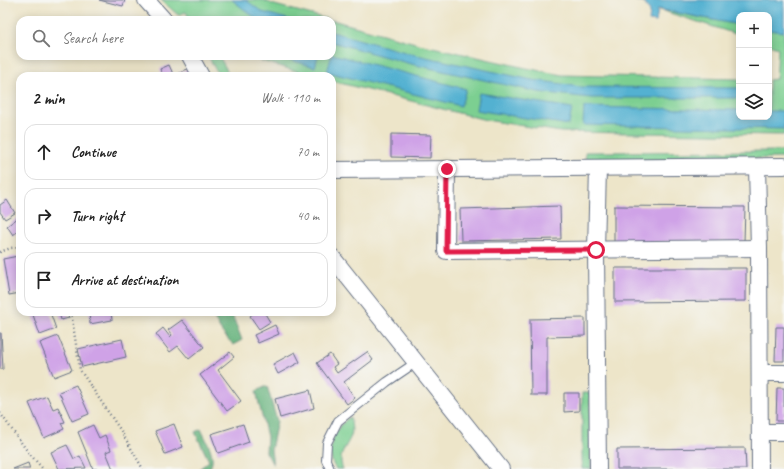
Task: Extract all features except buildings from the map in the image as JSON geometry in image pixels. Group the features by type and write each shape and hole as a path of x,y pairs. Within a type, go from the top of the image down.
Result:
{"street":[{"path":"146,0 160,16"},
{"path":"192,60 199,72"},
{"path":"336,170 784,166"},
{"path":"757,167 760,469"},
{"path":"598,168 596,250 598,469"},
{"path":"447,169 446,251 759,248"},
{"path":"336,262 501,469"},
{"path":"760,373 784,372"},
{"path":"760,432 784,432"}],"lane":[{"path":"330,469 326,460 327,443 338,421 387,382 415,363"}],"path":[{"path":"0,252 16,247"},
{"path":"72,316 80,370 117,425 143,469"},
{"path":"0,413 28,452 43,469"}],"green space":[{"path":"161,0 263,0 275,5 316,16 188,16 186,12 178,15"},
{"path":"657,9 736,24 736,34"},
{"path":"336,21 419,44 562,75 736,79 736,120 772,120 772,80 776,79 778,48 772,46 772,30 784,32 784,135 561,132 486,120 336,82 336,72 299,72 259,60 336,60"},
{"path":"210,60 221,60 228,72 217,72"},
{"path":"784,151 784,158 586,161 585,152"},
{"path":"214,316 233,316 242,340 233,345 224,335"},
{"path":"267,386 277,421 271,450 273,465 266,452 267,437 256,391"},
{"path":"582,393 590,393 591,469 582,469"},
{"path":"350,417 352,434 343,452 341,464 343,469 336,469 332,463 331,456 332,441 339,427"},
{"path":"201,429 212,454 209,469 199,469 209,461 195,432"}],"water":[{"path":"232,0 246,0 262,12 276,16 253,16"},
{"path":"633,0 784,1 784,32 772,30 772,12 736,12 736,24 658,9 656,22 649,21 650,11 644,3"},
{"path":"336,33 412,54 532,80 580,87 736,88 736,98 591,98 538,92 411,64 336,43"},
{"path":"336,55 466,89 461,106 336,74 336,72 327,72 330,60 336,60"},
{"path":"290,60 317,60 315,67"},
{"path":"479,93 572,108 569,125 476,110"},
{"path":"584,107 736,110 736,120 772,120 772,111 784,111 784,129 583,125"}],"route":[{"path":"447,169 446,251 596,250"}]}
